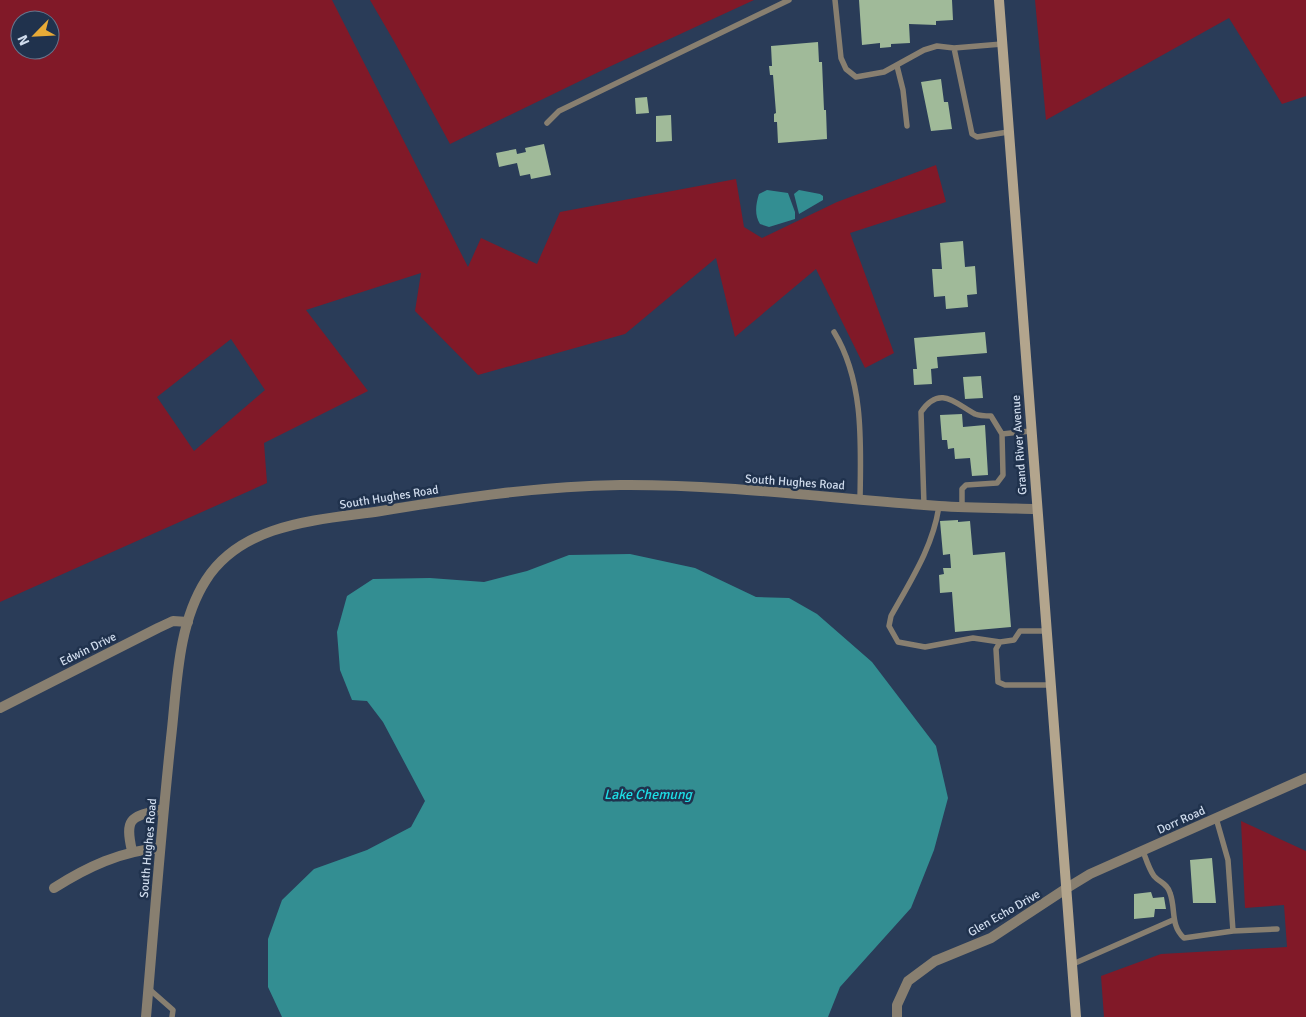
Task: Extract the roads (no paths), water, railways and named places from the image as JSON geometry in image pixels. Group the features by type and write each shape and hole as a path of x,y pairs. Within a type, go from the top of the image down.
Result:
{"main road":[{"name":"Grand River Avenue","path":"998,0 1076,1017"}],"street":[{"name":"South Hughes Road","path":"146,1017 160,848 181,653 188,622 199,591 211,572 226,556 254,537 308,522 443,501 568,487 676,486 939,506 1036,509"},
{"name":"Edwin Drive","path":"0,708 173,621 188,622"},
{"name":"Dorr Road","path":"1067,888 1090,874 1306,778"},
{"path":"132,851 127,831 132,820 142,814 164,809"},
{"path":"54,888 97,864 132,851 160,848"},
{"name":"Glen Echo Drive","path":"897,1017 897,1005 908,981 935,961 991,938 1067,888"}],"lane":[{"path":"547,123 568,107 789,0"},
{"path":"835,0 842,58 846,70 856,77 884,72 936,46 954,48 1002,44"},
{"path":"954,48 972,134 977,137 1008,132"},
{"path":"897,66 903,90 907,126"},
{"path":"834,332 845,350 855,383 861,457 860,499"},
{"path":"924,504 921,412 927,402 938,399 953,399 977,415 991,416 1002,434 1003,475 997,483 966,486 962,489 962,507"},
{"path":"1002,434 1031,431"},
{"path":"939,506 931,540 923,560 890,616 889,626 898,642 925,647 973,638 1000,642 1014,640 1020,631 1047,631"},
{"path":"1000,642 996,648 998,682 1005,685 1051,685"},
{"path":"1216,818 1228,860 1233,931"},
{"path":"1143,850 1154,875 1166,884 1171,894 1173,920 1179,933 1184,938 1233,931 1277,930"},
{"path":"1072,964 1173,920"},
{"path":"148,988 172,1010 172,1017"}],"water":[{"path":"767,190 788,193 795,212 795,219 769,227 760,224 756,213 757,201 759,194"},
{"path":"799,190 820,194 823,196 823,200 799,214 794,194"},
{"name":"Lake Chemung","path":"630,554 695,568 756,597 789,598 817,614 872,662 936,746 948,798 934,850 911,908 840,987 828,1017 282,1017 268,987 268,939 282,900 314,869 367,850 411,827 425,801 383,722 367,701 352,700 340,670 337,632 347,596 373,579 430,578 484,582 527,571 569,555"}]}
